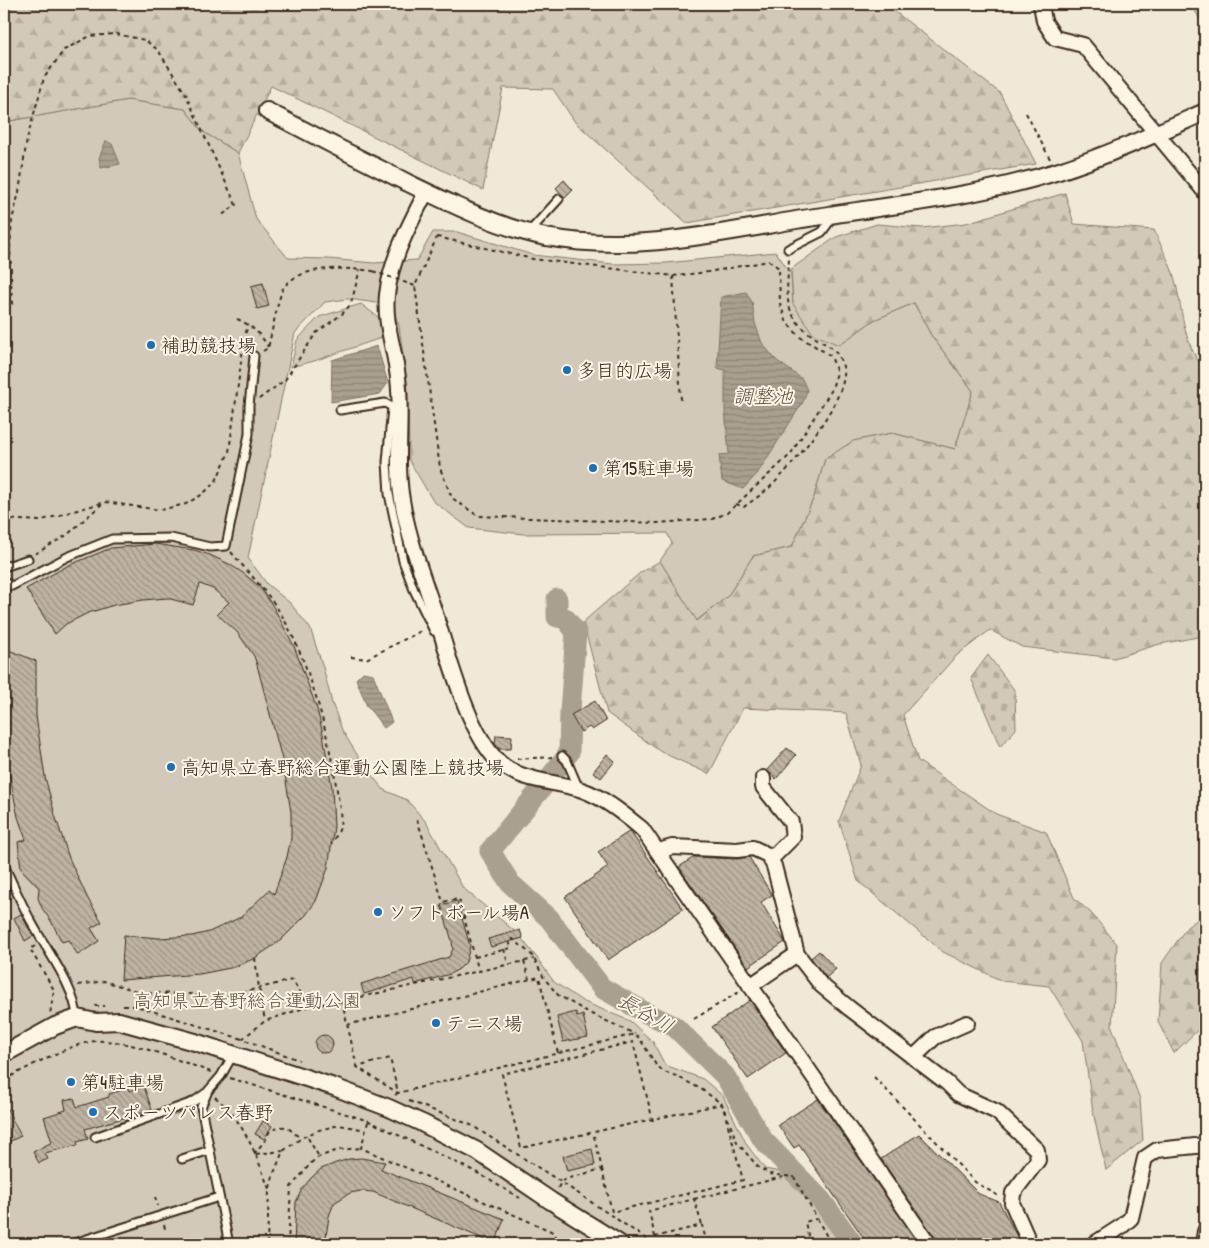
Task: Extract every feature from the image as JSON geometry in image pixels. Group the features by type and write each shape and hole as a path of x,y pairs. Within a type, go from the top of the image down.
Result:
{"street":[{"path":"1041,4 1044,21 1056,38 1083,45 1205,192"},
{"path":"268,112 426,192 485,218 544,236 582,243 625,243 688,239 826,215 918,202 991,188 1057,172 1205,112"},
{"path":"426,192 393,266 387,296 388,319 398,376 400,404 399,469 402,500 418,562 454,672 484,746 497,760 518,774 580,789 617,809 642,829 659,851 928,1244"},
{"path":"763,778 763,787 791,822 792,837 771,859"},
{"path":"659,851 672,848 736,850 753,848 768,855 774,866 797,954 821,984 848,1008 947,1082 958,1094 998,1112 1037,1150 1038,1160 1013,1193 1012,1203 1030,1244"},
{"path":"750,986 797,954"},
{"path":"4,1054 56,1026 77,1018 96,1022 119,1021 234,1055 334,1087 389,1108 477,1151 551,1201 620,1244"},
{"path":"914,1057 935,1037 967,1024"},
{"path":"1094,1244 1131,1218 1146,1158 1157,1150 1205,1145"},
{"path":"1203,1244 1205,1231"}],"lane":[{"path":"529,232 559,199"},
{"path":"788,248 822,232 828,224 826,215"},
{"path":"4,582 12,586 67,557 112,539 171,538 210,547 226,546 249,434 249,406 254,356"},
{"path":"340,410 385,403 392,408 387,462 388,494 403,561 414,590 432,625 439,649 454,672"},
{"path":"4,567 28,558"},
{"path":"562,756 567,761 580,789"},
{"path":"4,865 30,919 68,986 77,1007 77,1018"},
{"path":"95,1137 193,1102 208,1091 221,1076 234,1055"},
{"path":"208,1091 200,1107 229,1244"},
{"path":"182,1159 210,1150"},
{"path":"71,1244 219,1197"}],"path":[{"path":"4,306 12,304 10,246 12,220 19,192 27,139 44,78 64,50 90,36 116,34 145,40 158,50 184,93 236,205 221,216"},
{"path":"1026,113 1057,172"},
{"path":"437,238 533,259 673,276 769,261 779,268 780,304 787,323 800,337 831,356 837,373 831,391 790,455 736,504 727,513 712,519 657,523 478,516 452,498 440,468 415,286 437,238"},
{"path":"736,504 744,507 770,488 796,461 834,402 844,375 843,365 836,352 797,324 791,314 786,292 789,260 788,248"},
{"path":"254,356 268,348 283,288 301,273 342,268 372,270 415,286"},
{"path":"249,406 285,380 316,334 342,314 351,304 360,269"},
{"path":"673,276 681,400"},
{"path":"237,319 248,324 264,338 268,348"},
{"path":"4,519 39,521 105,502 160,510 186,504 203,494 216,481 229,452 244,340 248,324"},
{"path":"28,558 67,535 105,502"},
{"path":"226,546 272,600 285,620 305,661 325,726 338,795 340,828 331,844"},
{"path":"351,657 366,658 432,625"},
{"path":"497,760 562,756"},
{"path":"417,819 443,902 459,900 479,972"},
{"path":"475,957 511,948 509,940 513,939 532,956 544,978 558,994 590,1013 635,1034 660,1069 701,1089 722,1104 737,1142 758,1167 770,1174 794,1177 830,1243 817,1244"},
{"path":"42,941 30,949 54,990 50,1014"},
{"path":"504,949 508,965"},
{"path":"255,958 258,988 265,1021"},
{"path":"234,1055 242,1039 265,1021 310,1006 342,1001 534,959"},
{"path":"524,961 529,979"},
{"path":"347,1024 539,977 558,1053"},
{"path":"68,986 104,982 144,993 191,994 211,1000 292,980 310,1006"},
{"path":"694,1019 750,986"},
{"path":"342,1001 357,1067 398,1093"},
{"path":"389,1108 393,1096 398,1093 635,1034"},
{"path":"4,1080 78,1044 95,1041 112,1042 139,1048 221,1076 368,1121 474,1171 524,1201"},
{"path":"653,1121 633,1042 502,1074 521,1148 653,1121 722,1104"},
{"path":"357,1067 390,1058 398,1093"},
{"path":"874,1077 975,1182 1012,1203"},
{"path":"208,1091 227,1106 242,1127 269,1191"},
{"path":"593,1132 612,1212 742,1180 722,1104"},
{"path":"361,1148 368,1121"},
{"path":"254,1154 267,1138 268,1132 282,1125 301,1139"},
{"path":"254,1154 284,1151 301,1139 319,1130 339,1125 366,1130"},
{"path":"308,1138 319,1157"},
{"path":"288,1244 291,1187 312,1162 319,1157 338,1150 361,1148 551,1231 563,1244"},
{"path":"267,1244 269,1191 274,1173 284,1151"},
{"path":"551,1201 561,1182 602,1169"},
{"path":"655,1237 649,1211 789,1176"},
{"path":"694,1199 707,1244"},
{"path":"810,1244 805,1222 816,1219"},
{"path":"650,1244 655,1237 702,1225"}],"green space":[{"path":"4,4 885,4 1000,93 1036,164 687,223 575,122 553,89 503,88 483,190 271,86 238,153 202,131 185,109 128,100 4,122"},
{"path":"1190,4 1205,4 1205,26"},
{"name":"高知県立春野総合運動公園","path":"128,100 185,109 202,131 238,153 256,219 288,258 374,263 417,260 433,232 457,232 533,255 613,264 666,263 776,252 791,274 793,304 839,345 874,320 914,303 931,335 973,391 955,449 892,433 854,441 825,459 814,497 792,547 753,556 728,596 696,621 660,561 672,543 667,533 523,534 469,528 433,501 409,460 408,390 399,326 391,305 348,299 325,302 295,333 248,558 267,584 290,603 310,628 342,730 364,766 384,790 407,800 426,822 463,888 518,934 554,982 582,1001 630,1021 653,1042 665,1065 703,1079 723,1096 747,1145 765,1169 796,1175 846,1244 4,1244 4,122"},
{"path":"1065,193 1074,224 1154,230 1173,273 1191,347 1205,371 1205,625 1198,637 1160,644 1114,658 1022,647 990,630 956,656 903,715 918,761 996,814 1046,832 1074,898 1091,913 1117,944 1112,1027 1140,1099 1143,1140 1106,1170 1093,1112 1083,1041 1049,986 1002,981 943,952 858,881 839,821 861,765 846,713 743,708 709,774 661,752 607,713 583,622 641,572 660,561 697,621 728,596 753,556 792,547 814,497 825,459 853,441 892,433 955,449 973,391 931,335 914,303 874,320 839,345 813,334 793,304 791,269 836,237 877,224 922,228 966,223"},
{"path":"361,304 382,320 381,338 291,367 297,340 319,317"},
{"path":"988,655 1015,691 1016,729 1000,747 971,678"},
{"path":"1205,914 1205,1023 1174,1053 1158,1022 1162,963 1187,927"}],"water":[{"path":"106,141 112,144 120,164 101,168 99,158"},
{"name":"調整池","path":"746,292 752,302 755,323 762,343 776,360 802,379 807,390 803,402 757,474 743,489 722,481 719,455 729,454 725,410 725,370 717,368 721,297"},
{"path":"377,346 388,383 380,394 331,402 332,360"},
{"path":"363,672 373,674 392,722 384,728 367,706 356,679"}],"building":[{"path":"564,180 573,190 565,198 556,188"},
{"path":"263,283 269,306 257,309 251,286"},
{"path":"155,544 194,550 229,564 260,587 274,608 294,646 317,709 332,788 334,827 328,868 316,901 306,915 280,941 255,958 235,967 200,974 121,980 124,935 159,938 192,936 209,932 241,917 269,890 274,894 287,857 291,838 291,812 283,763 257,665 254,656 237,632 217,614 229,602 213,589 200,584 193,605 167,598 114,605 88,613 66,624 55,634 26,589 67,566 111,548"},
{"path":"4,648 36,661 36,716 45,777 69,858 88,899 102,922 91,928 99,941 78,955 68,940 62,942 42,908 38,898 39,888 21,869 18,842 26,840 18,817 4,747"},
{"path":"595,701 606,721 592,730 589,727 581,732 571,715"},
{"path":"496,735 512,736 511,749 499,749 495,744"},
{"path":"787,748 796,755 776,779 767,770"},
{"path":"607,754 615,761 601,778 593,772"},
{"path":"630,831 683,909 608,960 565,897 608,867 598,852"},
{"path":"694,857 737,859 749,857 772,895 761,902 785,942 748,967 679,867"},
{"path":"457,901 470,946 466,962 459,969 450,974 415,984 414,979 364,994 361,984 449,957 453,949 452,941 441,905"},
{"path":"21,914 33,936 25,941 14,918"},
{"path":"520,930 523,938 491,947 488,939"},
{"path":"819,951 836,969 826,978 811,958"},
{"path":"750,1000 786,1053 748,1079 712,1027"},
{"path":"576,1012 577,1017 583,1015 588,1037 563,1042 557,1017"},
{"path":"320,1035 328,1035 333,1040 331,1051 320,1053 315,1048 315,1040"},
{"path":"144,1087 152,1110 85,1129 88,1139 77,1142 78,1145 45,1153 48,1159 39,1163 33,1152 52,1142 44,1117 66,1110 64,1100 74,1098 77,1107 109,1097 109,1094 128,1088 129,1091"},
{"path":"818,1099 919,1244 868,1244 799,1145 794,1148 778,1125"},
{"path":"4,1103 21,1136 4,1144"},
{"path":"263,1121 272,1126 264,1139 255,1134"},
{"path":"919,1134 979,1194 999,1202 1021,1244 938,1244 881,1159"},
{"path":"592,1149 595,1165 567,1171 563,1156"},
{"path":"361,1158 385,1162 381,1169 504,1219 495,1244 373,1192 361,1191 350,1193 334,1203 329,1216 325,1244 294,1244 296,1202 302,1189 321,1169 349,1159"}],"waterway":[{"name":"長谷川","path":"557,599 557,617 565,618 576,632 569,753 567,755"},
{"name":"長谷川","path":"551,776 562,762"},
{"name":"長谷川","path":"544,785 490,851 510,883 549,918 602,988 646,1013 674,1026 725,1076 763,1140 821,1200 853,1244"}],"place":[{"name":"補助競技場","path":"151,345"},
{"name":"多目的広場","path":"567,370"},
{"name":"第15駐車場","path":"593,468"},
{"name":"高知県立春野総合運動公園陸上競技場","path":"171,767"},
{"name":"ソフトボール場A","path":"378,912"},
{"name":"テニス場","path":"436,1023"},
{"name":"第4駐車場","path":"71,1082"},
{"name":"スポーツパレス春野","path":"93,1112"}]}
